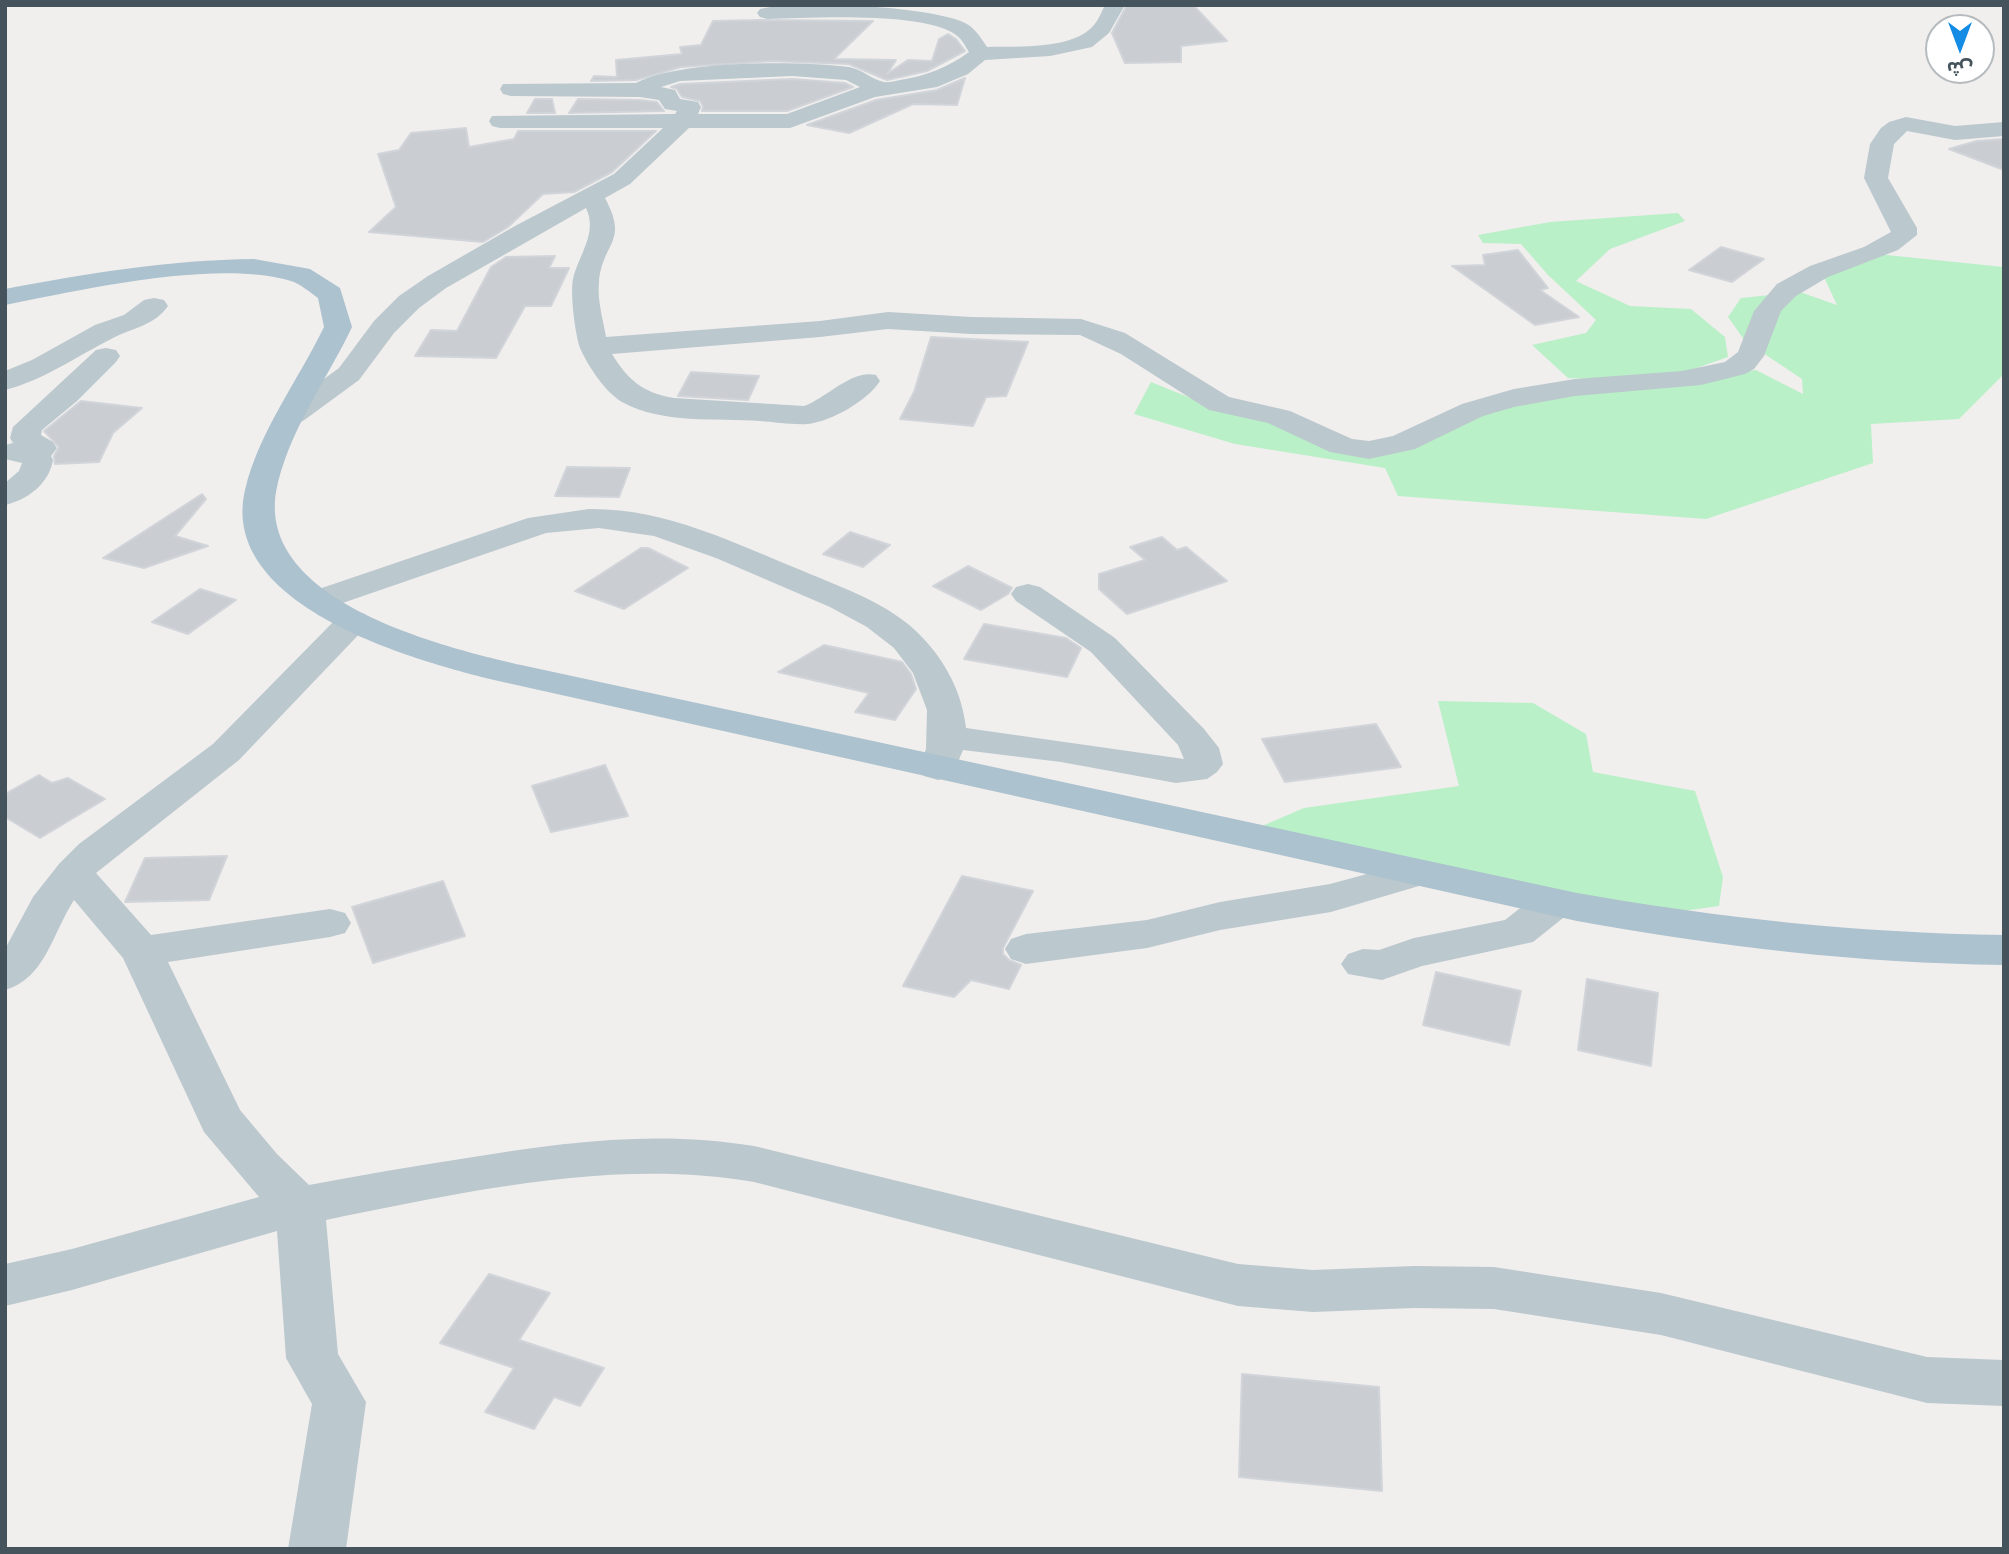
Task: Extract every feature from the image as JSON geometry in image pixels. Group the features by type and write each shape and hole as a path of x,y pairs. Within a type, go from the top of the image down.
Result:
{"main road":[{"path":"5,297 167,270 212,266 274,269 326,289 336,300 339,320 331,344 293,415 263,480 259,519 264,541 297,583 354,621 400,642 459,660 943,753 1415,874 1553,904 1671,925 1904,949 2004,950"}],"street":[{"path":"500,121 790,121 880,89 909,87 929,82 960,69 981,54 1050,50 1085,43 1102,29 1115,5"},
{"path":"938,20 958,7"},
{"path":"767,13 842,13 938,20 961,29 973,40 981,54"},
{"path":"640,90 657,81 680,75 764,70 837,72 867,80 880,89"},
{"path":"293,415 349,374 384,327 409,302 524,230 592,197 622,179 684,120 689,105 673,104 663,94 640,90 511,89"},
{"path":"594,347 836,328 894,320 959,325 1079,327 1101,334 1147,358 1216,403 1231,409 1274,415 1350,448 1382,450 1397,446 1485,405 1586,386 1703,375 1739,366 1755,350 1772,304 1791,287 1824,269 1892,243 1904,235 1904,228 1877,185 1877,168 1885,138 1895,129 1909,124 1930,126 1954,134 2004,129"},
{"path":"592,197 604,220 603,232 586,280 586,300 594,347 612,380 621,390 653,404 674,407 807,415 822,411 866,381"},
{"path":"5,381 42,366 104,331 134,321 154,306"},
{"path":"19,453 42,448 25,438 28,427 67,395 106,355"},
{"path":"5,496 35,474 38,460 19,453"},
{"path":"319,600 539,525 598,519 653,526 732,553 849,605 891,628 904,640 939,686 945,705 943,753 1061,751 1175,771 1193,771 1203,764 1200,748 1191,737 1117,659 1086,632 1028,594"},
{"path":"5,975 22,958 54,897 73,873 93,853 226,752 354,621"},
{"path":"73,873 141,951 221,1120 260,1167 300,1207 312,1358 339,1402 317,1549"},
{"path":"1026,949 1147,934 1220,916 1331,898 1415,874"},
{"path":"1363,964 1382,965 1414,953 1518,932 1553,904"},
{"path":"141,951 330,923"},
{"path":"5,1285 52,1276 215,1228 300,1207 524,1167 619,1155 691,1154 754,1164 1238,1285 1313,1291 1414,1287 1494,1288 1661,1314 1927,1380 2004,1383"}],"green space":[{"path":"1678,213 1685,221 1610,249 1576,281 1630,306 1691,309 1725,337 1728,357 1685,372 1616,380 1568,378 1532,345 1586,333 1596,320 1548,275 1521,244 1483,243 1478,235 1550,222"},
{"path":"1877,254 2004,267 2004,374 1959,419 1871,424 1873,463 1706,519 1398,496 1385,468 1235,444 1134,414 1151,382 1218,409 1300,429 1363,452 1488,407 1756,370 1803,394 1802,379 1745,341 1728,317 1741,298 1800,292 1837,305 1823,275"},
{"path":"1438,701 1533,703 1586,734 1593,772 1695,791 1723,877 1719,906 1668,913 1248,832 1304,808 1459,786"}],"building":[{"path":"1127,5 1193,5 1227,41 1181,46 1181,62 1125,63 1112,33"},
{"path":"713,21 873,21 834,59 896,60 887,74 908,60 932,61 939,39 948,34 956,39 965,51 927,71 887,80 849,64 771,61 681,67 636,80 591,81 594,76 617,77 616,60 682,54 680,47 701,45"},
{"path":"965,78 957,105 913,104 849,133 807,125 876,100 937,90"},
{"path":"792,79 845,83 853,87 787,111 702,111 700,101 682,97 677,89 671,87 680,84"},
{"path":"535,99 552,99 555,113 527,113"},
{"path":"578,99 657,102 664,111 569,113"},
{"path":"466,128 469,147 514,139 518,131 656,131 612,172 574,192 543,194 508,227 483,242 369,232 396,207 378,154 399,150 411,133"},
{"path":"2004,139 2004,170 1949,149 1977,141"},
{"path":"1721,247 1764,259 1732,282 1689,270"},
{"path":"1518,250 1548,288 1540,290 1579,317 1535,325 1452,266 1485,265 1483,255"},
{"path":"555,256 549,268 569,268 551,306 525,306 496,358 415,356 431,330 457,331 491,267 506,257"},
{"path":"931,337 1028,342 1006,396 986,397 973,426 900,419 914,392"},
{"path":"691,372 759,376 748,400 678,396"},
{"path":"81,401 142,408 113,433 99,462 55,464 54,456 59,447 44,431"},
{"path":"567,467 630,468 619,497 555,496"},
{"path":"202,494 206,499 175,536 208,546 144,568 103,558"},
{"path":"850,532 890,545 863,567 823,554"},
{"path":"1162,537 1177,550 1186,547 1227,581 1127,614 1099,589 1099,574 1145,560 1130,547"},
{"path":"641,548 648,548 688,568 624,609 575,591"},
{"path":"968,566 1012,588 1008,594 981,610 933,586"},
{"path":"200,589 236,600 188,634 152,622"},
{"path":"984,624 1066,638 1081,648 1067,677 964,659"},
{"path":"824,645 902,662 911,674 916,689 895,720 855,712 869,693 778,672"},
{"path":"1376,724 1401,767 1285,782 1262,739"},
{"path":"605,765 628,816 551,832 532,786"},
{"path":"39,775 52,783 68,778 105,799 40,838 5,817 5,794"},
{"path":"227,856 209,900 125,902 145,858"},
{"path":"962,876 1033,891 1003,948 1003,954 1009,960 1021,965 1009,989 971,980 954,997 903,986"},
{"path":"443,881 465,936 373,963 352,907"},
{"path":"1436,972 1521,991 1509,1045 1423,1025"},
{"path":"1587,979 1658,993 1651,1066 1578,1050"},
{"path":"489,1274 550,1293 519,1340 604,1368 580,1406 554,1397 534,1429 485,1412 514,1368 440,1343"},
{"path":"1242,1374 1379,1387 1382,1491 1239,1477"}]}
